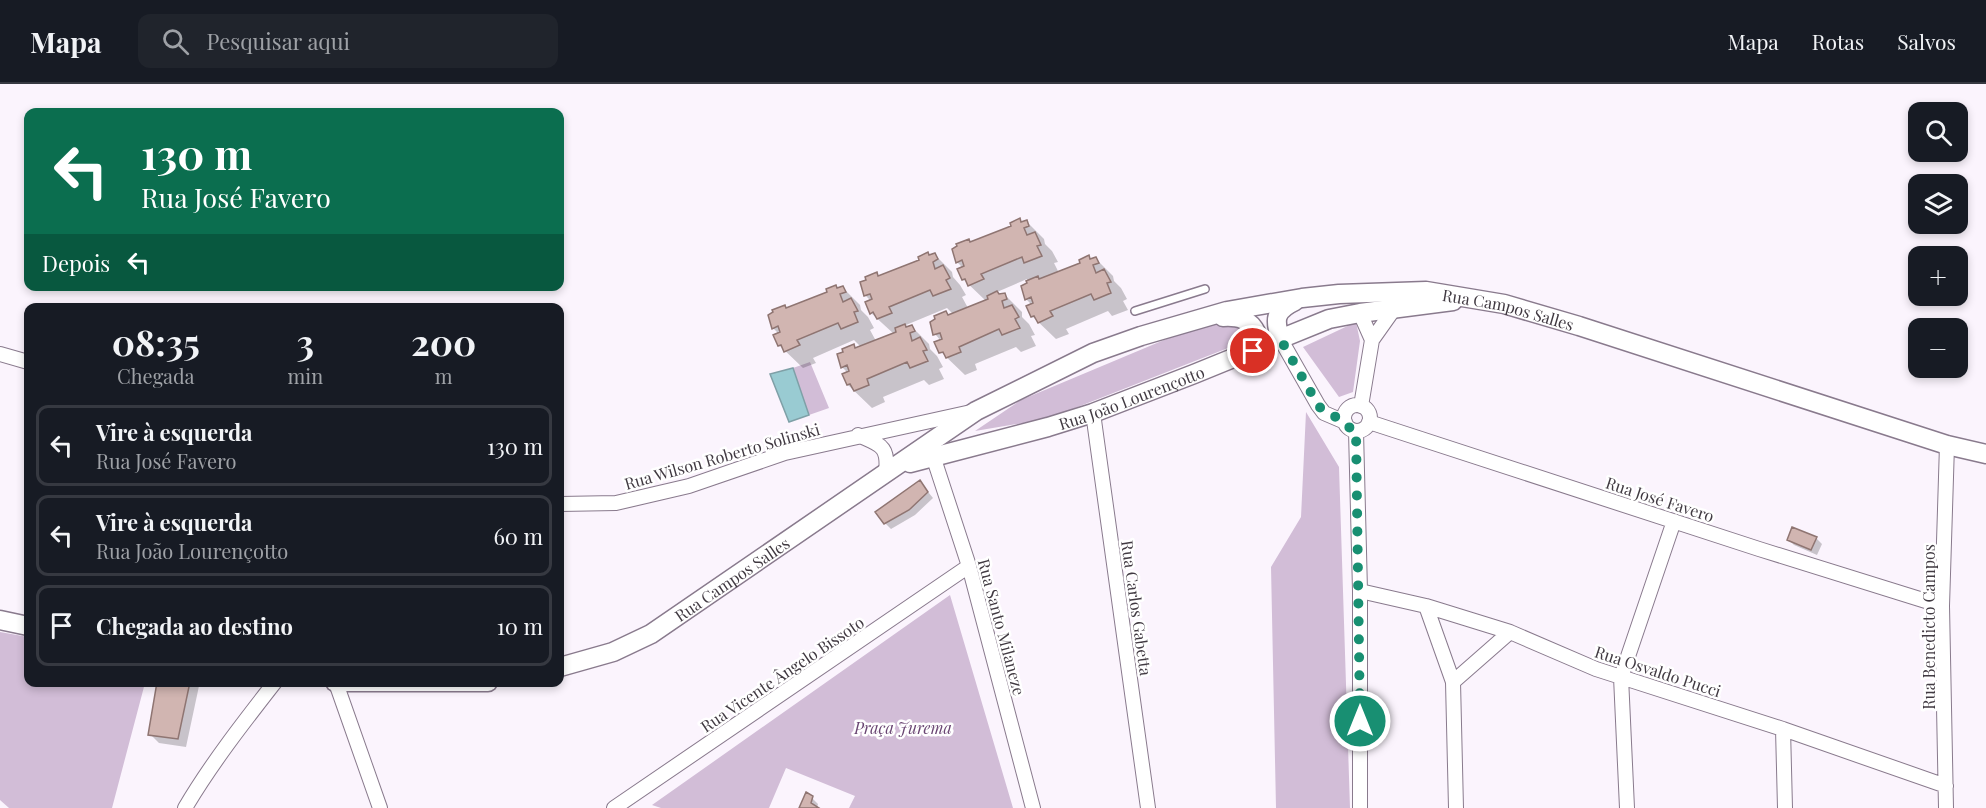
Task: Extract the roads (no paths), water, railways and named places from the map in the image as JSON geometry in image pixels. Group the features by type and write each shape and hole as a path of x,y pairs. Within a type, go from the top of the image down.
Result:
{"main road":[{"name":"Rua Campos Salles","path":"564,666 613,652 651,634 976,411 1027,385 1093,353 1200,318 1302,298 1339,294 1426,291 1504,304 1947,445 1986,454"},
{"path":"1339,294 1360,313"},
{"path":"1281,340 1276,325 1278,315 1290,303 1302,298"},
{"name":"Rua João Lourençotto","path":"890,470 933,456 1048,427 1093,413 1329,319 1471,299"},
{"path":"1200,318 1233,317 1250,323 1257,334 1253,351"},
{"name":"Rua Campos Salles","path":"933,456 952,435 1027,385"},
{"path":"0,620 24,625"}],"street":[{"path":"1361,406 1372,340 1394,309"},
{"path":"1360,313 1372,340"},
{"path":"1281,340 1324,413 1345,422 1349,428 1356,431 1364,428 1369,422 1369,416 1361,406 1354,405 1348,409 1345,422"},
{"path":"0,354 24,361"},
{"name":"Rua Wilson Roberto Solinski","path":"564,504 626,501 689,486 785,453 858,435 976,411"},
{"name":"Rua Carlos Gabetta","path":"1093,413 1148,808"},
{"name":"Rua José Favero","path":"1369,422 1942,606"},
{"path":"1356,431 1360,591 1360,808"},
{"path":"858,435 880,445 888,458 890,470"},
{"name":"Rua Benedicto Campos","path":"1946,808 1942,606 1947,445"},
{"name":"Rua Santo Milaneze","path":"933,456 969,567 1033,808"},
{"path":"1627,808 1622,677 1674,521"},
{"name":"Rua Vicente Ângelo Bissoto","path":"614,808 969,567"},
{"name":"Rua Osvaldo Pucci","path":"1360,591 1426,606 1510,632 1596,669 1783,729 1946,786"},
{"path":"1426,606 1453,682 1456,808"},
{"path":"1453,682 1510,632"},
{"path":"185,808 198,786 271,687"},
{"path":"336,687 380,808"},
{"path":"1783,729 1785,808"}],"lane":[{"path":"1135,311 1205,289"}],"water":[{"path":"793,368 809,415 789,422 770,374"}],"park label":[{"name":"Praça Jurema","path":"903,727"}]}
